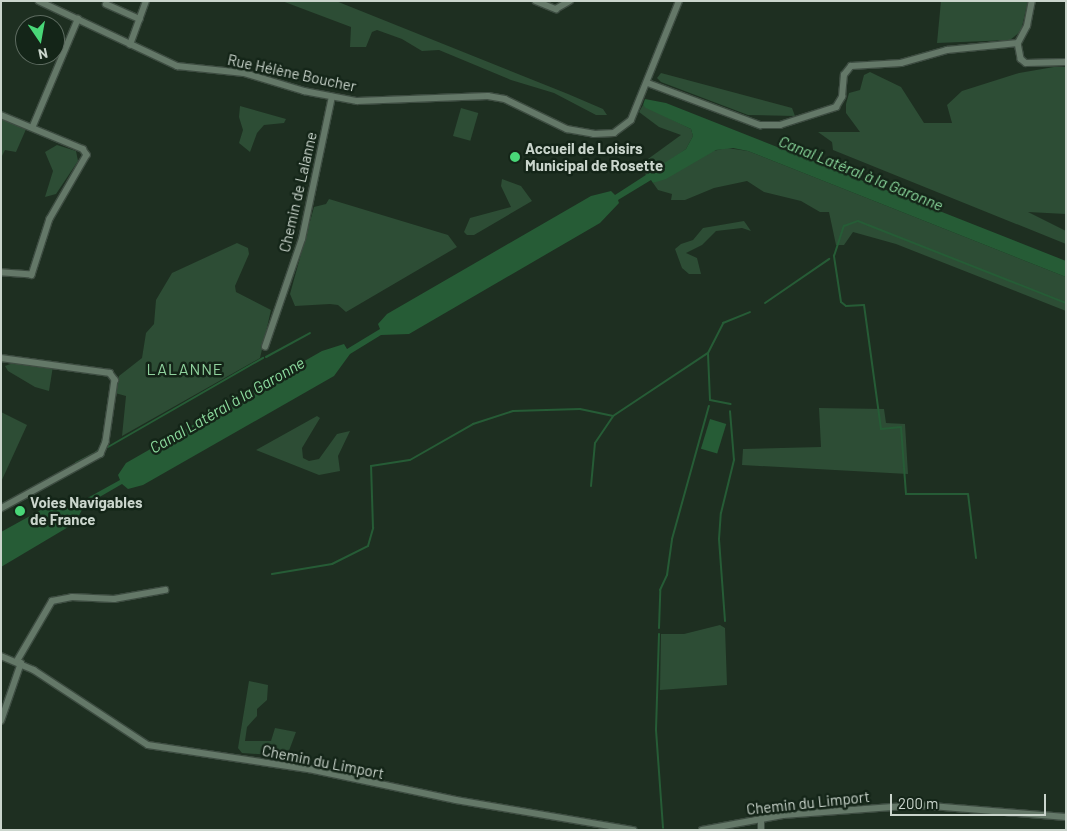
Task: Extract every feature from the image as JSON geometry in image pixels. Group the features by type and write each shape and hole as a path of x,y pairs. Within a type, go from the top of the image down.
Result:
{"street":[{"name":"Rue Hélène Boucher","path":"39,1 54,4 78,19 130,46 177,66 244,73 332,97 374,102 488,96 505,99 567,129 594,134 614,133 632,120 648,83"},
{"path":"130,46 146,1"},
{"path":"536,1 556,9 570,1"},
{"path":"678,1 648,83 760,125 780,125 836,107 842,98 844,75 852,66 910,62 948,50 1018,43"},
{"path":"1032,1 1027,26 1018,43 1021,59 1026,63 1066,62"},
{"path":"106,4 140,19"},
{"path":"33,126 78,19"},
{"name":"Chemin de Lalanne","path":"265,347 302,239 332,97"},
{"path":"1,115 33,126 83,149 87,154 50,218 32,275 1,273"},
{"path":"1,358 110,372 115,380 106,442 101,454 1,509"},
{"path":"1,721 19,662 45,608 56,599 114,599 165,590"},
{"name":"Chemin du Limport","path":"1,656 19,662 148,745 290,766 456,800 633,830"},
{"name":"Chemin du Limport","path":"702,830 761,818 920,805 1066,817"},
{"path":"761,818 761,830"}],"shaded area":[{"path":"282,1 336,1 568,94 603,109 607,115 596,115 554,93 511,80 439,50 422,51 402,39 377,30 372,32 366,47 350,47 351,27"},
{"path":"941,1 1028,1 1021,31 1010,40 937,43"},
{"path":"1054,67 1066,67 1066,214 1028,212 1066,231 1066,244 833,150 832,142 818,132 860,132 846,113 846,104 849,93 860,90 864,75 870,72 901,87 924,123 952,123 947,105 962,91 1019,73"},
{"path":"661,73 792,108 795,116 748,115 661,82 657,78"},
{"path":"645,99 666,103 1066,261 1066,277 748,151 733,148 716,150 666,179 653,183 651,180 618,200 619,203 600,223 409,334 381,335 350,354 334,376 143,485 128,489 122,484 84,506 75,523 1,567 1,532 48,506 79,497 82,501 120,480 118,475 126,463 322,351 344,344 347,349 380,329 378,324 387,314 591,196 611,191 615,195 686,149 693,136 691,129 646,108 643,105"},
{"path":"643,105 691,129 693,136 686,149 647,177 642,168 648,159 681,135 659,127 639,112"},
{"path":"240,106 286,119 284,123 264,125 257,133 250,152 239,143 243,130 239,117"},
{"path":"461,108 478,113 470,141 453,136"},
{"path":"1,119 27,127 16,152 5,150 1,158"},
{"path":"57,145 76,151 78,161 56,194 45,197 53,171 45,152"},
{"path":"727,148 748,151 1066,277 1066,311 896,244 853,232 844,245 836,245 829,212 820,212 801,201 764,192 747,181 714,188 685,200 671,200 672,194 658,190 653,183 713,151"},
{"path":"502,179 521,186 532,201 474,235 467,235 464,232 470,218 511,207 501,186"},
{"path":"329,199 448,235 457,247 346,312 338,305 330,304 295,306 290,294 314,207 326,204"},
{"path":"744,221 751,231 742,228 716,231 702,245 686,253 697,258 701,274 689,274 682,268 675,249 681,244 693,240 703,228"},
{"path":"237,243 248,248 249,254 235,286 236,292 271,310 260,358 122,436 126,396 115,393 119,376 142,358 146,333 154,324 156,300 172,273"},
{"path":"13,363 53,366 49,391 35,387 8,371 5,366"},
{"path":"819,408 884,409 886,423 905,424 908,474 742,465 743,449 821,447"},
{"path":"1,412 27,425 1,482"},
{"path":"317,416 320,418 302,448 303,458 309,461 319,459 337,434 350,431 338,456 340,471 319,475 256,450"},
{"path":"710,419 726,424 717,454 701,449"},
{"path":"720,625 725,628 727,685 660,690 661,634 684,634"},
{"path":"249,681 268,685 267,700 257,709 257,716 247,727 245,741 271,741 275,728 296,732 287,756 242,753 238,748"}],"waterway":[{"path":"976,558 968,494 906,494 901,427 881,429 864,305 846,306 841,302 834,256 844,226 858,221 1066,303"},
{"path":"765,303 829,259"},
{"path":"272,574 332,564 368,546 373,528 371,466 410,460 473,424 513,411 580,409 613,416 708,353 723,323 750,312"},
{"path":"266,357 310,333"},
{"path":"708,354 710,400 731,404"},
{"path":"108,447 263,358"},
{"path":"659,628 660,590 667,575 672,539 709,406"},
{"path":"725,621 719,539 721,513 734,460 730,411"},
{"path":"591,486 595,443 613,416"},
{"path":"96,452 101,449"},
{"path":"76,463 93,454"},
{"path":"659,634 656,730 663,828"}],"place":[{"name":"Accueil de Loisirs Municipal de Rosette","path":"515,157"},
{"name":"Voies Navigables de France","path":"20,511"}],"district":[{"name":"LALANNE","path":"185,369"}],"water label":[{"name":"Canal Latéral à la Garonne","path":"861,173"},
{"name":"Canal Latéral à la Garonne","path":"227,405"}]}
